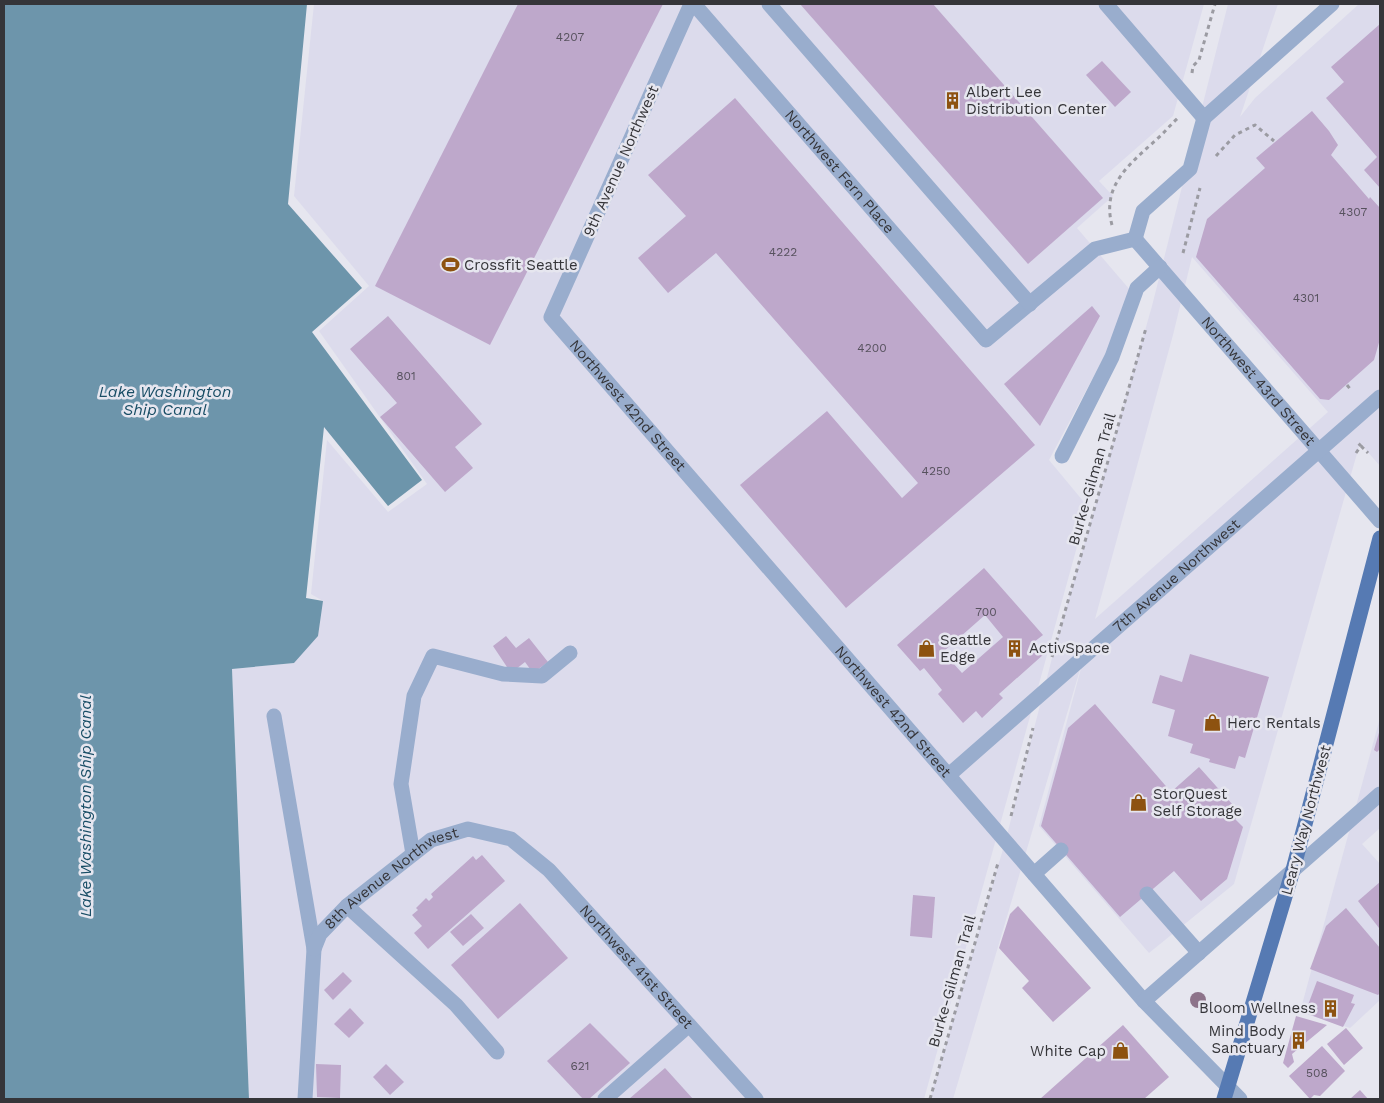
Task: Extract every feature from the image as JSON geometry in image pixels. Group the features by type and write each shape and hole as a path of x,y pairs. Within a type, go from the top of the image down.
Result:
{"main road":[{"name":"Leary Way Northwest","path":"1226,1092 1293,870 1380,538"}],"street":[{"name":"9th Avenue Northwest","path":"551,317 692,4"},
{"name":"Northwest Fern Place","path":"692,4 986,340 1030,304"},
{"path":"769,4 1030,304 1094,249 1135,239 1143,211 1190,169 1204,118 1332,4"},
{"path":"1106,4 1204,118"},
{"name":"Northwest 43rd Street","path":"1135,239 1380,521"},
{"path":"1062,456 1112,357 1137,288 1160,267"},
{"name":"Northwest 42nd Street","path":"551,317 950,774 1144,1001 1226,1092 1240,1099"},
{"name":"7th Avenue Northwest","path":"950,774 1380,397"},
{"path":"413,854 401,784 414,696 433,656 503,674 542,676 570,654"},
{"path":"274,716 314,949 306,1099"},
{"path":"1144,1001 1380,794"},
{"name":"8th Avenue Northwest","path":"314,949 320,934 347,906 431,840 468,829 511,839"},
{"name":"Northwest 41st Street","path":"511,839 549,870 756,1099"},
{"path":"1034,874 1061,850"},
{"path":"1147,894 1199,953"},
{"path":"347,906 456,1005 497,1052"},
{"path":"606,1099 689,1025"}],"path":[{"path":"1193,66 1199,60 1215,4"},
{"path":"1111,222 1109,200 1112,188 1119,176 1170,128 1176,118"},
{"path":"1212,161 1235,135 1255,125 1274,141"},
{"path":"1183,253 1202,183"},
{"name":"Burke-Gilman Trail","path":"1052,658 1147,324"},
{"path":"1347,385 1351,390"},
{"path":"1356,440 1368,453"},
{"path":"1356,453 1361,446"},
{"path":"1010,821 1035,721"},
{"name":"Burke-Gilman Trail","path":"930,1099 996,870"}],"shaded area":[{"path":"314,4 1204,4 1173,116 1099,181 1113,196 1077,228 1136,297 1049,460 1088,507 924,1099 249,1099 232,669 294,663 323,601 311,594 327,440 388,512 427,484 319,331 369,286 294,196"},
{"path":"1228,4 1278,4 1240,117 1255,98 1359,4 1380,4 1380,466 1360,443 1234,884 1149,953 1039,826 1087,646 953,1099 930,1099 1006,839 1052,658 1152,306","holes":["1192,257 1328,412 1095,619 1173,335"]},
{"path":"1380,718 1380,828 1362,844 1380,864 1380,1000 1350,1028 1300,1012"}],"water":[{"name":"Lake Washington Ship Canal","path":"4,4 307,4 288,204 362,288 312,332 422,480 388,506 324,427 306,598 323,601 318,636 294,663 232,669 249,1099 4,1099"}],"building":[{"path":"518,4 663,4 490,345 375,286"},
{"name":"Albert Lee Distribution Center","path":"800,4 933,4 1103,198 1028,264"},
{"path":"1380,24 1380,188 1364,170 1377,157 1326,98 1344,82 1331,67"},
{"path":"1102,61 1131,92 1115,107 1086,75"},
{"path":"735,98 1035,445 846,608 740,485 827,411 902,498 918,483 716,253 668,293 638,258 686,216 648,175"},
{"path":"1312,111 1338,145 1331,155 1369,199 1370,197 1380,208 1380,339 1374,360 1329,400 1320,399 1196,257 1207,219 1265,168 1256,158"},
{"path":"1092,306 1100,316 1040,426 1004,384"},
{"path":"388,316 482,424 455,447 473,468 445,492 380,417 397,403 350,349"},
{"name":"ActivSpace","path":"984,568 1043,635 1034,642 1044,654 999,694 1003,698 982,718 976,711 963,723 938,694 942,690 924,668 920,671 897,645","holes":["985,615 1003,637 962,673 943,652"]},
{"path":"506,636 516,648 529,638 548,662 533,673 525,662 511,673 493,646"},
{"name":"Herc Rentals","path":"1190,654 1269,677 1245,758 1239,756 1235,769 1209,762 1210,759 1190,753 1193,744 1168,736 1175,710 1152,703 1160,675 1182,682"},
{"name":"StorQuest Self Storage","path":"1095,704 1171,792 1199,767 1241,814 1235,819 1243,827 1227,879 1201,901 1174,871 1120,917 1041,826 1068,728"},
{"path":"1380,729 1380,749 1377,752 1374,750"},
{"path":"482,855 505,881 428,949 414,933 422,926 412,915 418,910 416,908 426,898 429,901 433,897 431,894 473,856 476,860"},
{"path":"1380,882 1380,927 1379,928 1358,901"},
{"path":"913,895 935,897 932,938 910,936"},
{"path":"520,903 568,958 498,1019 451,965"},
{"path":"1018,906 1091,988 1053,1022 1022,988 1029,981 999,948 1010,914"},
{"path":"1346,908 1380,948 1380,993 1378,995 1310,969 1326,926"},
{"path":"471,914 484,928 463,946 450,932"},
{"path":"343,972 352,981 333,1000 324,990"},
{"name":"Bloom Wellness","path":"1317,981 1354,995 1351,1003 1355,1004 1343,1027 1305,1013"},
{"path":"350,1008 364,1023 349,1038 334,1024"},
{"name":"Mind Body Sanctuary","path":"1296,1016 1327,1025 1292,1054 1294,1062 1288,1068 1283,1063"},
{"path":"590,1023 630,1063 589,1099 583,1099 547,1061"},
{"name":"White Cap","path":"1123,1025 1169,1077 1144,1099 1040,1099"},
{"path":"1346,1028 1363,1048 1344,1065 1327,1044"},
{"path":"1322,1046 1345,1071 1320,1096 1314,1095 1310,1099 1289,1076"},
{"path":"316,1064 341,1065 340,1098 317,1097"},
{"path":"386,1064 404,1082 390,1095 373,1077"},
{"path":"665,1068 693,1099 629,1099"},
{"path":"1360,1090 1368,1099 1350,1099"}],"place":[{"name":"Albert Lee Distribution Center","path":"952,101"},
{"name":"Crossfit Seattle","path":"450,265"},
{"name":"ActivSpace","path":"1015,648"},
{"name":"Seattle Edge","path":"926,649"},
{"name":"Herc Rentals","path":"1213,723"},
{"name":"StorQuest Self Storage","path":"1139,803"},
{"name":"Bloom Wellness","path":"1330,1008"},
{"name":"Mind Body Sanctuary","path":"1299,1040"},
{"name":"White Cap","path":"1120,1051"}]}
